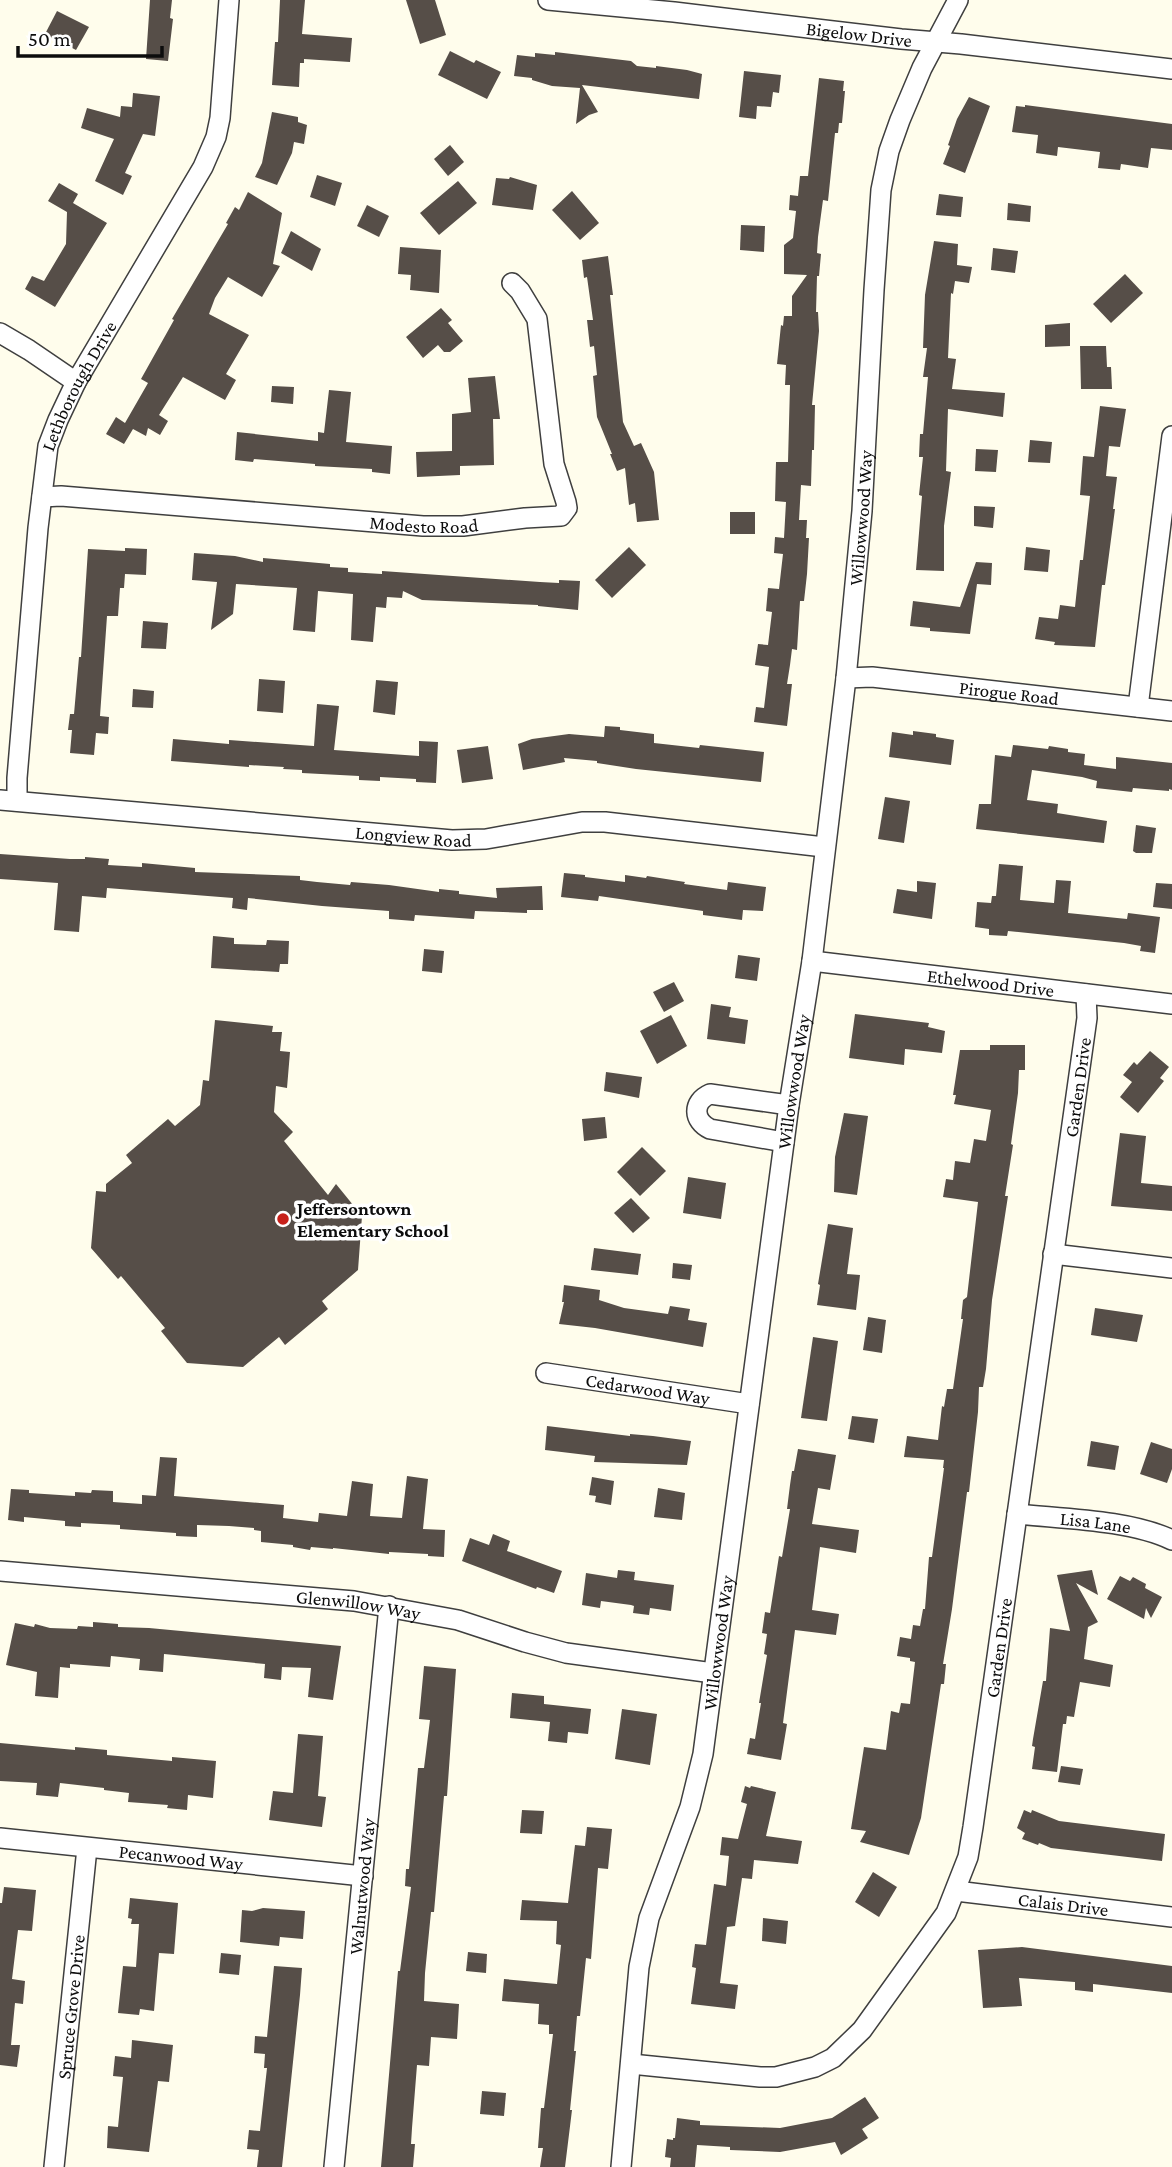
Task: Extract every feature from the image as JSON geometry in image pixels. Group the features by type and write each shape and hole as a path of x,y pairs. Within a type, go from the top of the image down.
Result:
{"street":[{"name":"Lethborough Drive","path":"9,800 17,778 38,528 48,446 76,382 203,167 215,137 222,96 229,0"},
{"name":"Bigelow Drive","path":"548,0 645,5 1172,69"},
{"name":"Willowwood Way","path":"621,2167 639,1967 649,1918 691,1807 703,1754 789,1105 812,961 846,678 862,511 881,190 889,151 900,120 922,68 958,0"},
{"name":"Modesto Road","path":"42,497 75,497 423,526 463,526 561,516 567,508 554,464 537,319 512,283"},
{"path":"0,333 76,382"},
{"path":"1139,707 1172,436"},
{"name":"Pirogue Road","path":"846,678 872,677 1172,711"},
{"name":"Longview Road","path":"9,800 452,840 486,839 582,822 605,822 824,847"},
{"name":"Ethelwood Drive","path":"812,961 1172,1004"},
{"name":"Garden Drive","path":"631,2064 760,2077 793,2074 815,2067 845,2048 862,2030 946,1913 956,1891 968,1857 973,1827 1087,1018 1086,994"},
{"path":"784,1142 710,1129 700,1123 696,1112 700,1101 710,1094 789,1105"},
{"path":"1053,1254 1172,1268"},
{"name":"Cedarwood Way","path":"546,1373 749,1404"},
{"name":"Lisa Lane","path":"1017,1514 1145,1530 1172,1541"},
{"name":"Glenwillow Way","path":"0,1571 389,1606 458,1620 566,1653 713,1673"},
{"name":"Walnutwood Way","path":"334,2167 389,1606"},
{"name":"Pecanwood Way","path":"0,1838 363,1876"},
{"name":"Spruce Grove Drive","path":"54,2167 87,1848"},
{"name":"Calais Drive","path":"956,1891 1172,1917"}],"building":[{"path":"150,0 172,0 170,18 173,19 168,61 146,59"},
{"path":"280,0 305,0 302,34 352,38 350,62 304,59 304,63 300,63 299,87 272,85"},
{"path":"406,0 435,0 446,35 420,44"},
{"path":"57,11 89,27 76,50 45,34"},
{"path":"450,51 501,72 487,99 438,75"},
{"path":"555,52 631,61 637,66 656,66 702,74 699,99 582,85 598,112 576,124 580,88 552,86 532,78 514,76 517,55 535,57 535,53 555,55"},
{"path":"744,71 781,75 779,93 773,92 771,107 757,106 756,119 739,117"},
{"path":"819,78 844,81 845,91 842,123 839,123 838,133 835,133 828,201 823,200 818,237 817,253 821,254 817,276 816,312 819,331 812,405 815,405 814,450 811,486 801,485 799,520 807,520 807,574 804,601 800,601 797,650 792,649 787,684 792,684 787,726 754,722 756,707 764,708 769,667 755,665 758,644 768,645 772,612 766,611 768,588 779,589 783,554 774,553 775,537 784,538 786,502 775,501 776,462 788,462 790,385 785,385 786,365 777,364 781,325 783,326 784,316 792,316 792,296 807,275 784,274 784,245 793,238 796,211 789,210 790,195 798,196 800,176 808,176"},
{"path":"133,93 160,96 155,136 143,134 125,173 132,176 123,195 95,181 114,139 81,128 87,108 120,117 121,106 132,107"},
{"path":"969,97 990,106 965,173 943,164 957,119"},
{"path":"1016,106 1172,124 1172,150 1151,148 1148,168 1121,164 1120,170 1098,168 1100,152 1058,147 1057,156 1036,153 1038,135 1012,132"},
{"path":"272,112 298,117 298,122 307,125 304,144 294,142 292,153 277,185 255,177 262,163"},
{"path":"450,145 464,162 448,176 434,159"},
{"path":"317,175 342,183 335,206 310,197"},
{"path":"510,177 537,185 533,210 492,205 496,178"},
{"path":"458,181 477,203 439,235 420,213"},
{"path":"59,183 78,194 73,203 107,223 55,307 25,289 32,276 44,281 66,244 67,212 48,201"},
{"path":"572,191 599,223 580,240 552,210"},
{"path":"248,192 282,213 273,264 280,266 262,297 228,277 215,298 209,314 249,335 226,374 236,380 225,400 183,377 159,415 168,421 160,435 148,428 146,436 133,429 124,444 106,434 116,417 125,423 148,383 141,379 174,320 172,319 228,224 226,223 235,207 239,210"},
{"path":"939,194 963,197 961,217 936,215"},
{"path":"1008,203 1031,206 1030,222 1007,220"},
{"path":"367,205 389,216 379,237 357,226"},
{"path":"741,225 765,226 764,252 740,250"},
{"path":"291,231 321,249 312,271 281,253"},
{"path":"934,241 958,244 957,265 972,267 969,283 955,281 953,294 951,293 948,358 956,359 952,389 1005,393 1003,417 948,409 946,471 951,472 944,526 944,571 916,570 922,496 919,495 923,457 919,457 920,434 923,434 928,377 923,377 927,348 923,348 925,295"},
{"path":"400,247 441,250 439,293 410,290 411,275 398,274"},
{"path":"993,248 1018,251 1015,273 991,270"},
{"path":"608,256 623,422 634,446 641,443 654,472 659,520 637,522 635,503 629,505 625,468 617,471 597,417 593,376 597,375 594,346 590,347 587,320 593,320 582,260"},
{"path":"1125,274 1143,293 1111,323 1093,304"},
{"path":"441,308 452,320 448,323 463,341 450,352 444,352 438,345 423,358 406,337"},
{"path":"1070,323 1070,346 1045,347 1045,325"},
{"path":"1080,346 1106,346 1112,389 1081,389"},
{"path":"495,376 500,419 493,419 494,465 460,466 460,475 417,477 416,452 452,451 452,414 471,412 468,378"},
{"path":"272,386 294,387 293,404 271,402"},
{"path":"329,390 351,392 346,442 392,446 390,474 372,472 372,469 254,459 253,462 235,460 237,432 318,441 318,432 324,433"},
{"path":"1100,406 1126,409 1120,447 1109,446 1106,476 1117,477 1115,509 1095,647 1054,645 1055,642 1035,639 1039,617 1058,619 1060,605 1075,607 1090,496 1080,495 1083,456 1094,457"},
{"path":"1030,440 1052,442 1050,463 1028,462"},
{"path":"976,449 998,450 996,472 975,471"},
{"path":"974,506 995,507 993,528 974,526"},
{"path":"730,512 755,512 755,534 730,534"},
{"path":"629,547 646,565 612,598 595,580"},
{"path":"1026,547 1050,550 1048,572 1024,570"},
{"path":"125,548 147,549 146,575 125,574 124,588 120,588 118,616 107,616 100,716 109,717 108,734 96,733 94,755 70,753 72,730 68,730 70,714 74,714 81,657 88,549 125,551"},
{"path":"194,553 235,556 263,562 263,558 330,564 330,567 348,568 348,572 382,574 382,571 559,583 559,580 580,581 578,610 538,605 422,600 403,591 402,598 387,597 386,608 376,607 373,642 351,640 353,594 318,591 315,632 293,630 297,588 236,584 233,614 211,630 217,582 192,580"},
{"path":"976,562 992,563 991,585 977,584 970,634 930,631 930,628 910,626 913,601 960,607"},
{"path":"143,621 168,623 166,649 141,648"},
{"path":"259,679 285,681 283,713 257,711"},
{"path":"376,680 398,682 395,715 373,712"},
{"path":"133,689 154,691 153,708 132,707"},
{"path":"317,704 339,706 334,750 419,756 419,741 438,742 436,783 380,777 380,781 359,780 359,776 302,773 302,770 283,769 284,767 171,761 173,739 229,744 229,740 314,746"},
{"path":"605,726 654,734 654,743 764,752 761,782 636,769 564,758 565,762 523,770 518,744 532,739 569,734 604,737"},
{"path":"913,731 954,740 951,765 889,757 892,732 913,735"},
{"path":"1013,745 1068,749 1068,752 1085,754 1084,765 1116,769 1116,757 1172,763 1172,790 1133,788 1132,792 1096,788 1097,781 1032,770 1027,800 1058,804 1057,813 1107,821 1104,843 976,829 979,804 991,804 995,755 1011,757"},
{"path":"488,746 493,779 462,783 457,750"},
{"path":"885,797 910,801 904,843 878,839"},
{"path":"1136,825 1156,828 1152,853 1133,851"},
{"path":"0,854 109,859 108,865 142,867 142,863 195,868 195,872 300,876 300,880 317,882 389,885 439,892 439,889 497,898 496,888 542,886 543,910 527,910 527,913 475,911 474,919 415,915 414,921 389,919 389,911 248,898 247,910 232,908 233,898 107,888 106,898 82,896 79,932 54,930 58,883 0,879"},
{"path":"999,864 1023,866 1020,900 1054,903 1056,880 1071,881 1068,913 1127,919 1128,913 1160,917 1155,953 1140,951 1141,946 1124,943 1008,931 1007,936 989,935 989,929 975,927 977,902 991,903 992,896 996,896"},
{"path":"564,873 625,882 625,875 647,876 727,890 728,882 766,887 763,911 743,910 742,920 703,915 703,911 599,896 598,901 561,897"},
{"path":"917,881 936,883 932,919 893,913 897,889 917,892"},
{"path":"1156,883 1172,884 1172,909 1153,907"},
{"path":"213,936 234,938 234,944 266,945 267,940 289,941 288,964 280,964 279,972 211,968"},
{"path":"424,949 444,951 442,973 422,971"},
{"path":"738,955 760,958 757,981 735,978"},
{"path":"674,982 684,1001 664,1012 653,992"},
{"path":"711,1004 731,1007 729,1017 748,1020 745,1044 707,1039"},
{"path":"855,1014 929,1023 928,1027 945,1031 942,1053 905,1049 904,1065 849,1058"},
{"path":"671,1015 687,1046 657,1064 640,1031"},
{"path":"215,1020 273,1026 272,1032 282,1032 280,1051 290,1052 287,1088 276,1086 274,1112 293,1132 284,1141 328,1195 336,1184 362,1216 358,1270 322,1301 328,1309 285,1345 279,1337 243,1367 187,1363 161,1331 165,1328 121,1276 118,1279 91,1248 96,1191 106,1192 106,1184 132,1163 126,1155 168,1119 175,1126 200,1105 203,1080 209,1081"},
{"path":"990,1045 1025,1045 1025,1070 1019,1070 1013,1145 1005,1196 1008,1196 992,1300 986,1369 983,1387 979,1387 969,1492 943,1664 946,1664 944,1684 941,1684 921,1818 909,1855 860,1842 866,1831 851,1829 864,1747 886,1750 891,1711 899,1713 901,1703 910,1704 915,1662 910,1661 910,1658 897,1656 900,1637 911,1639 913,1625 920,1626 925,1609 929,1557 932,1557 944,1460 904,1457 907,1436 938,1440 947,1389 953,1389 978,1202 943,1197 946,1179 953,1180 955,1161 970,1163 974,1139 986,1141 991,1110 954,1104 956,1095 953,1095 960,1050 990,1050"},
{"path":"1150,1051 1169,1067 1160,1078 1164,1081 1138,1113 1120,1097 1132,1082 1123,1075 1134,1062 1137,1065"},
{"path":"606,1072 642,1077 639,1098 604,1091"},
{"path":"844,1113 868,1116 857,1195 834,1192 835,1157"},
{"path":"605,1117 607,1138 584,1141 582,1119"},
{"path":"1120,1133 1146,1136 1141,1183 1172,1186 1172,1211 1111,1206"},
{"path":"642,1147 666,1171 640,1196 617,1172"},
{"path":"688,1177 726,1183 721,1219 683,1213"},
{"path":"631,1198 650,1218 633,1233 614,1213"},
{"path":"828,1224 853,1228 847,1274 860,1275 856,1310 817,1305"},
{"path":"594,1248 641,1254 638,1275 591,1270"},
{"path":"673,1263 692,1265 690,1280 672,1278"},
{"path":"564,1285 600,1290 599,1300 624,1308 668,1314 670,1306 690,1309 688,1320 707,1323 703,1347 559,1324 564,1302"},
{"path":"1095,1308 1143,1315 1137,1342 1091,1335"},
{"path":"868,1317 886,1320 882,1353 863,1350"},
{"path":"813,1337 838,1341 827,1421 801,1418"},
{"path":"852,1416 878,1419 874,1443 848,1439"},
{"path":"547,1426 691,1441 687,1465 594,1462 595,1456 545,1450"},
{"path":"1091,1441 1119,1446 1115,1470 1087,1466"},
{"path":"1151,1442 1172,1449 1172,1469 1167,1483 1140,1474"},
{"path":"798,1449 836,1455 830,1490 818,1488 812,1524 859,1530 856,1553 820,1547 812,1610 839,1614 836,1635 795,1630 783,1723 787,1724 781,1760 747,1754 750,1738 755,1739 761,1703 767,1655 764,1654 767,1634 762,1633 765,1612 770,1613 779,1556 782,1557 790,1509 787,1509 792,1471"},
{"path":"160,1457 177,1458 174,1496 284,1505 283,1518 318,1522 319,1513 347,1516 352,1481 373,1484 370,1516 402,1518 407,1476 428,1479 423,1529 445,1530 444,1557 333,1548 311,1547 310,1550 293,1545 261,1542 261,1531 254,1528 197,1525 197,1537 120,1529 120,1525 81,1523 81,1527 65,1526 65,1521 24,1517 24,1522 8,1520 11,1489 75,1496 75,1492 113,1491 113,1502 142,1504 142,1495 156,1496"},
{"path":"592,1477 614,1481 611,1505 595,1502 596,1496 589,1495"},
{"path":"658,1488 685,1493 682,1520 654,1517"},
{"path":"493,1534 510,1541 507,1551 562,1571 554,1593 537,1587 536,1589 462,1561 470,1538 489,1545"},
{"path":"618,1570 635,1572 634,1580 674,1585 671,1611 650,1608 649,1615 633,1613 634,1606 631,1605 601,1601 600,1608 582,1605 586,1573 617,1578"},
{"path":"1092,1570 1098,1595 1076,1583 1098,1622 1088,1627 1084,1659 1113,1665 1110,1687 1080,1682 1074,1717 1067,1716 1066,1724 1063,1724 1057,1772 1032,1769 1035,1747 1032,1746 1043,1681 1046,1681 1050,1628 1070,1631 1057,1575"},
{"path":"1120,1576 1130,1581 1133,1577 1146,1584 1145,1588 1162,1597 1151,1618 1146,1608 1144,1619 1107,1599"},
{"path":"93,1622 118,1624 118,1627 341,1646 333,1700 308,1697 311,1668 282,1667 281,1680 264,1678 265,1664 164,1654 163,1672 139,1670 140,1659 111,1656 110,1667 70,1664 70,1668 60,1667 58,1698 35,1696 37,1672 6,1665 15,1623 34,1627 35,1624 50,1628 77,1629 78,1626 93,1627"},
{"path":"424,1666 456,1669 447,1796 444,1796 424,2001 459,2004 457,2039 431,2037 429,2066 417,2065 411,2144 415,2144 413,2167 381,2167 398,1971 411,1887 405,1886 406,1869 409,1869 418,1768 424,1768 430,1720 419,1719"},
{"path":"512,1693 544,1696 544,1704 591,1709 588,1734 568,1732 567,1743 548,1741 550,1722 510,1718"},
{"path":"622,1709 657,1714 650,1765 615,1759"},
{"path":"298,1734 323,1736 318,1796 326,1797 322,1827 269,1820 273,1791 293,1793"},
{"path":"0,1743 107,1750 107,1755 172,1761 172,1757 216,1761 213,1798 188,1795 187,1810 167,1808 168,1805 128,1802 129,1793 60,1783 58,1797 36,1795 37,1783 0,1781"},
{"path":"1061,1766 1083,1769 1080,1785 1058,1782"},
{"path":"745,1786 776,1792 766,1836 802,1841 798,1864 754,1860 752,1879 742,1878 735,1926 727,1927 720,1983 738,1985 735,2009 691,2004 696,1968 692,1967 695,1944 706,1945 714,1884 726,1886 729,1856 720,1855 722,1837 738,1839 747,1804 741,1802"},
{"path":"522,1810 544,1811 542,1834 520,1833"},
{"path":"1024,1810 1031,1813 1032,1810 1059,1821 1165,1834 1162,1861 1051,1848 1039,1843 1038,1845 1022,1839 1025,1833 1017,1828"},
{"path":"587,1827 612,1829 608,1869 598,1868 591,1959 586,1958 580,2016 577,2016 572,2110 565,2167 540,2167 543,2148 538,2148 541,2108 544,2108 553,2034 549,2034 549,2025 538,2024 539,2004 502,2001 504,1979 557,1984 561,1945 556,1944 557,1921 520,1920 522,1900 568,1903 575,1845 585,1846"},
{"path":"873,1872 897,1887 879,1917 855,1902"},
{"path":"4,1887 36,1890 32,1931 18,1930 12,1979 25,1981 23,2004 15,2003 11,2045 20,2045 17,2067 0,2065 0,1903"},
{"path":"130,1898 178,1903 174,1954 159,1953 154,2011 140,2009 139,2015 118,2013 123,1966 136,1967 139,1924 131,1924 132,1919 128,1918"},
{"path":"263,1908 305,1911 303,1939 280,1937 279,1946 240,1942 242,1910"},
{"path":"763,1918 788,1921 786,1944 762,1941"},
{"path":"1022,1947 1172,1966 1172,1993 1093,1984 1093,1992 1075,1990 1075,1982 1019,1978 1022,2006 983,2008 978,1950"},
{"path":"468,1952 487,1954 486,1973 466,1971"},
{"path":"221,1953 241,1955 239,1975 219,1973"},
{"path":"274,1966 302,1968 300,1995 282,2167 257,2167 259,2150 247,2149 249,2130 260,2131 267,2068 264,2068 265,2054 254,2053 255,2036 267,2037"},
{"path":"132,2040 173,2045 169,2082 158,2081 149,2152 107,2148 108,2126 118,2127 123,2077 113,2076 115,2056 131,2058"},
{"path":"482,2091 506,2093 504,2116 480,2114"},
{"path":"865,2097 879,2118 862,2129 868,2138 841,2155 835,2142 780,2152 730,2150 730,2147 697,2145 695,2167 670,2167 671,2158 665,2157 667,2139 675,2138 677,2118 700,2121 700,2125 780,2128 832,2118"}],"place":[{"name":"Jeffersontown Elementary School","path":"283,1219"}]}
